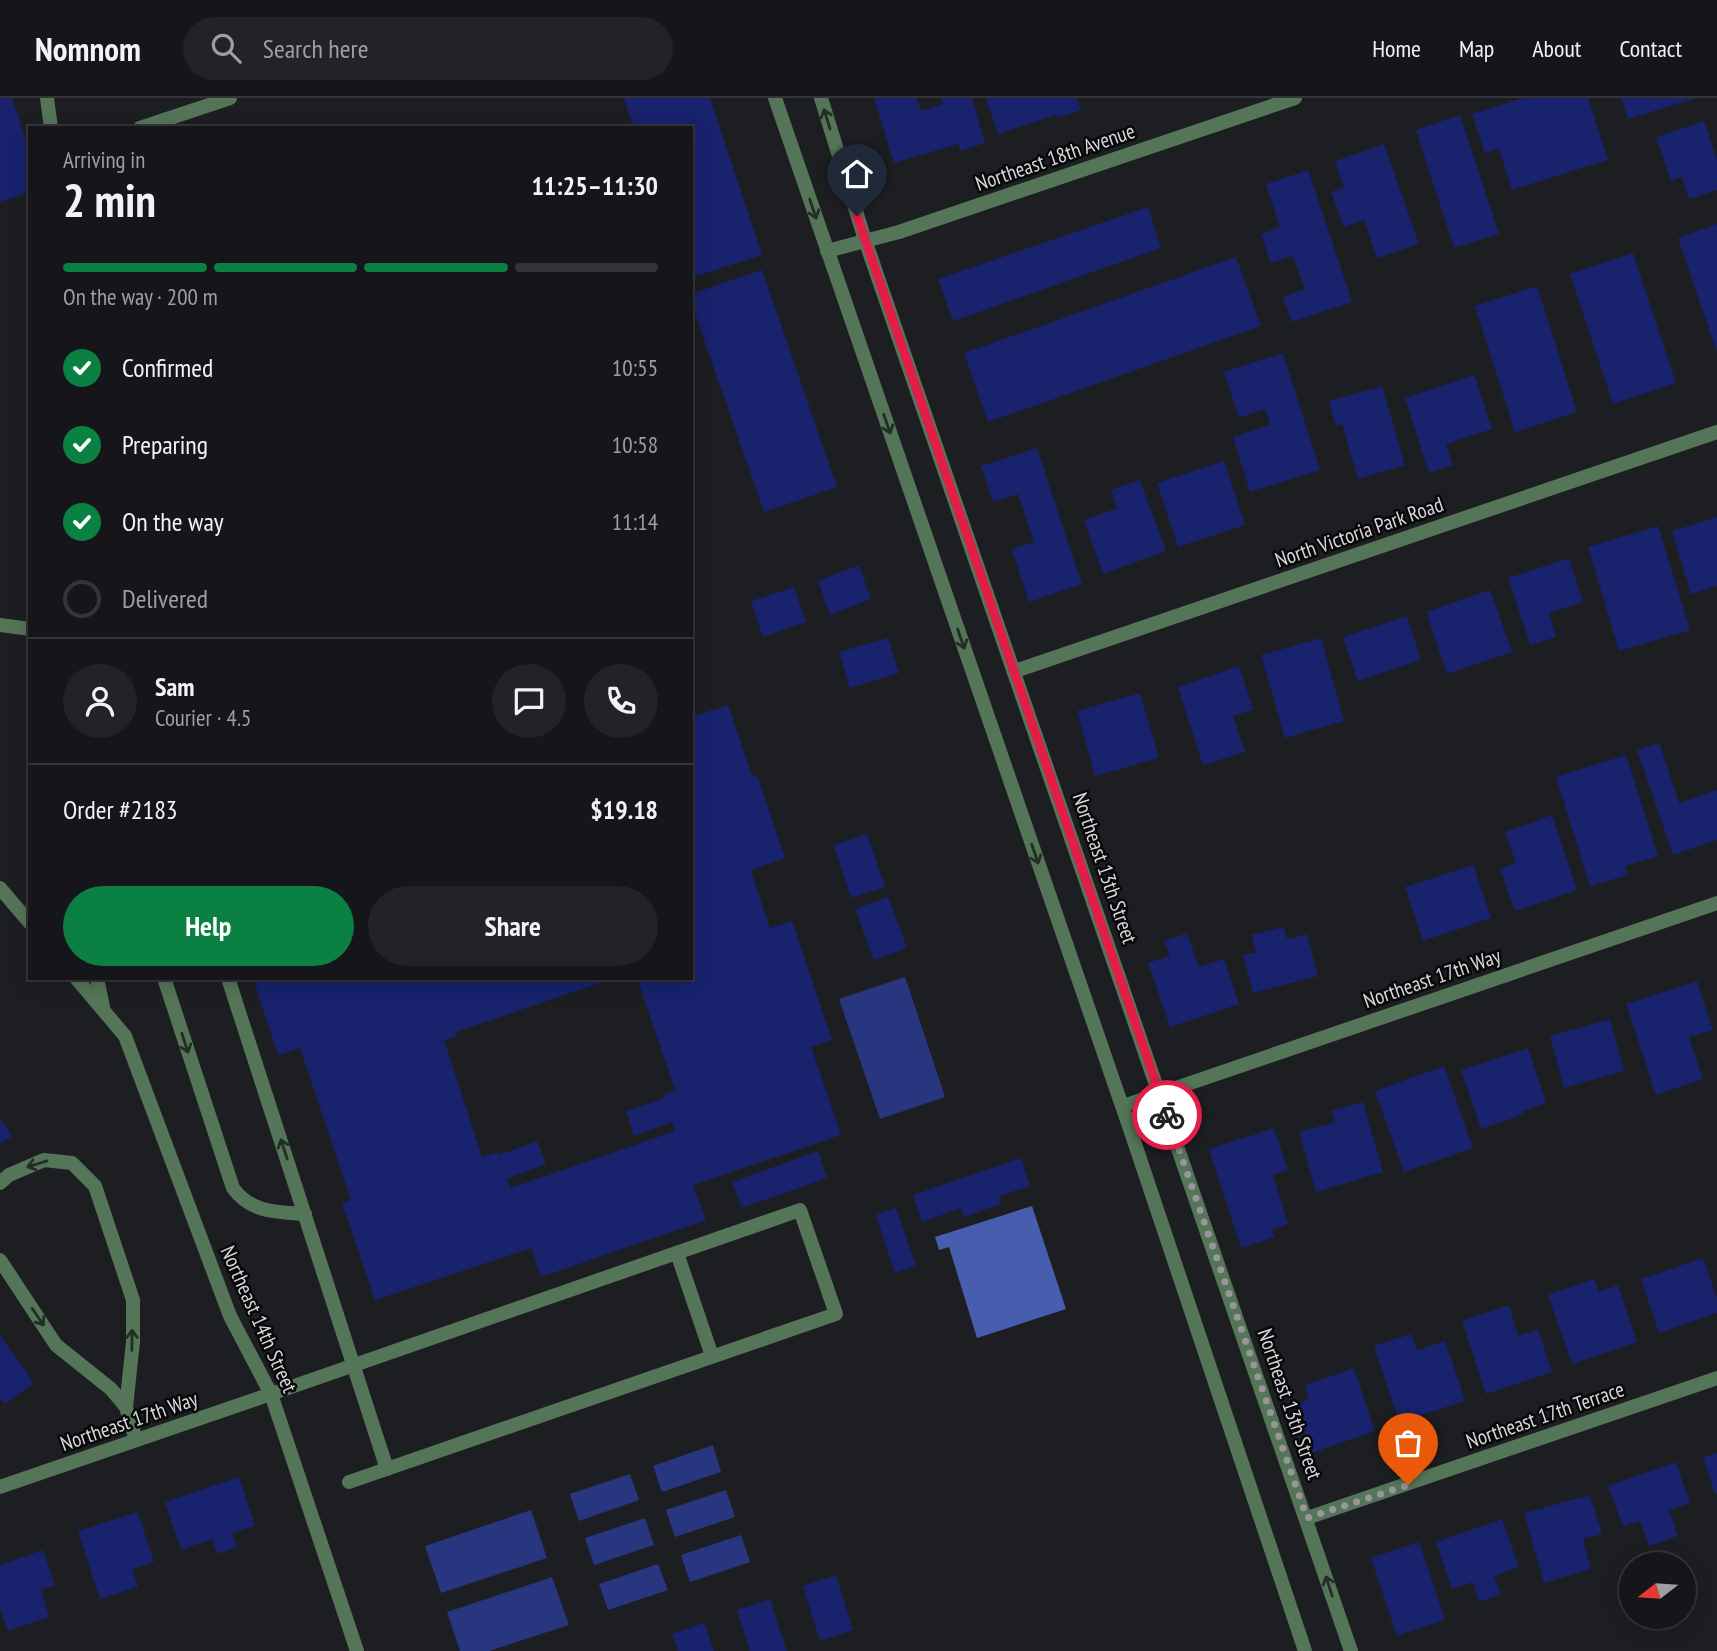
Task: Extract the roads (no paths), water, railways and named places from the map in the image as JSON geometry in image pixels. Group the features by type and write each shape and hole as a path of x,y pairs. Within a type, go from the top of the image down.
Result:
{"street":[{"path":"47,98 51,126"},
{"path":"146,126 230,98"},
{"path":"775,98 1122,1106 1305,1651"},
{"name":"Northeast 13th Street","path":"821,98 865,240 1351,1651"},
{"name":"Northeast 18th Avenue","path":"827,251 899,232 1294,98"},
{"name":"North Victoria Park Road","path":"1015,671 1717,432"},
{"path":"0,625 28,629"},
{"path":"0,888 28,921"},
{"name":"Northeast 17th Way","path":"1122,1106 1717,903"},
{"name":"Northeast 14th Street","path":"78,980 125,1036 230,1316 271,1394 357,1651"},
{"name":"Northeast 14th Street","path":"97,980 104,1012"},
{"path":"164,980 233,1188 240,1198 259,1209 305,1214"},
{"path":"229,980 387,1469"},
{"path":"0,1183 9,1175 44,1160 72,1163 95,1186 132,1300 133,1342 126,1408"},
{"name":"Northeast 17th Way","path":"0,1487 800,1210 836,1314 712,1356"},
{"path":"349,1482 712,1356 677,1253"},
{"path":"0,1260 57,1345 111,1389 126,1408 136,1440"},
{"name":"Northeast 17th Terrace","path":"1307,1518 1717,1378"}]}
